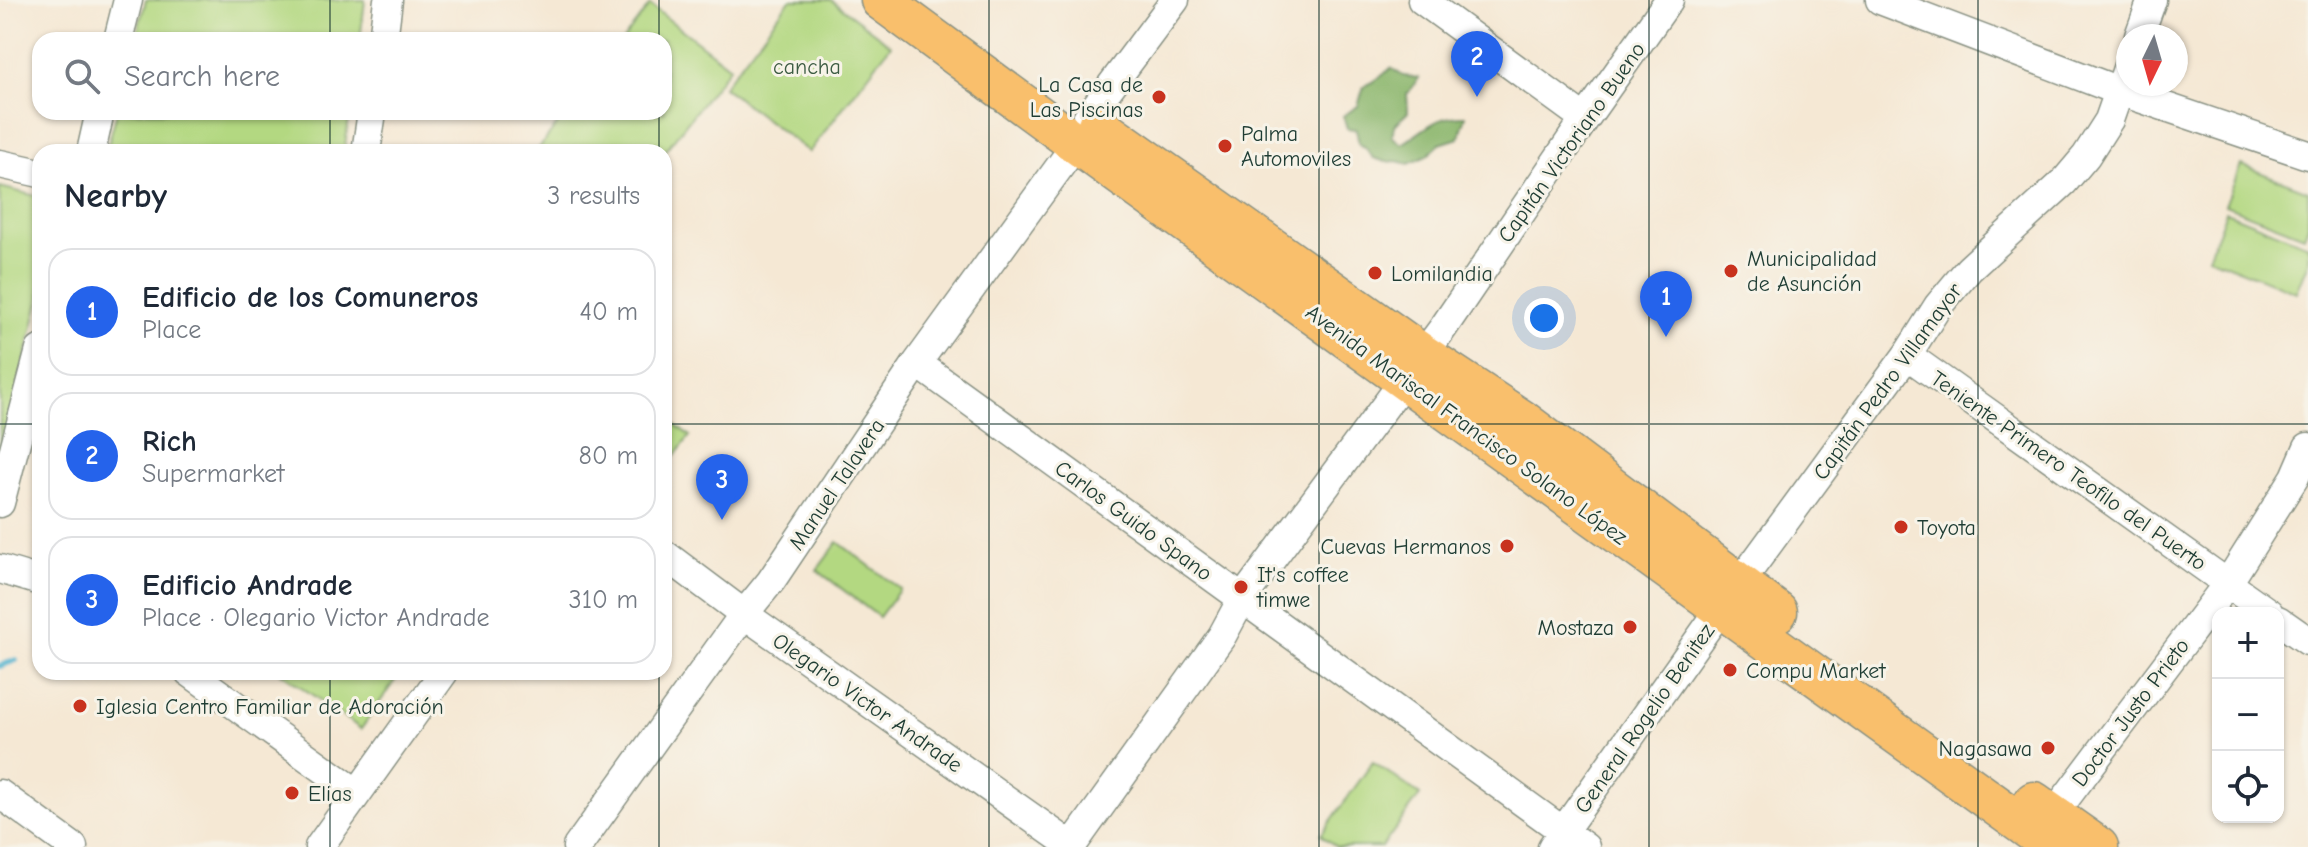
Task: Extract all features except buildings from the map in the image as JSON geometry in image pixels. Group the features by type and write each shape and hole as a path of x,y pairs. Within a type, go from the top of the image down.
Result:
{"highway":[{"name":"Avenida Mariscal Francisco Solano López","path":"881,0 1082,131 1415,365 1732,593 2047,837 2098,847"},
{"name":"Avenida Mariscal Francisco Solano López","path":"926,0 1082,131"}],"street":[{"path":"120,32 128,0"},
{"path":"384,32 388,0"},
{"name":"Manuel Talavera","path":"577,847 771,581 917,363 1175,0"},
{"path":"1422,0 1585,119"},
{"name":"Capitán Victoriano Bueno","path":"1072,847 1222,636 1242,599 1415,365 1669,0"},
{"path":"1880,0 2116,76"},
{"path":"2143,24 2152,0"},
{"name":"Capitán Pedro Villamayor","path":"1732,593 1907,355 1938,306 1969,269 2064,182 2086,156 2109,120 2118,96"},
{"path":"2165,96 2308,155"},
{"path":"93,144 98,120"},
{"path":"367,144 371,120"},
{"path":"0,164 32,171"},
{"name":"Teniente Primero Teofilo del Puerto","path":"1907,355 2261,607"},
{"name":"Carlos Guido Spano","path":"917,363 1242,599 1567,842"},
{"path":"0,503 32,381"},
{"name":"Doctor Justo Prieto","path":"2047,837 2228,583 2295,477 2308,447"},
{"name":"Olegario Victor Andrade","path":"672,560 1072,847"},
{"path":"0,569 32,579"},
{"name":"General Rogelio Benitez","path":"1567,842 1732,593"},
{"path":"2284,624 2308,641"},
{"path":"200,680 357,793"},
{"path":"319,847 438,680"},
{"path":"0,794 73,847"}],"green space":[{"path":"146,0 365,0 361,32 137,32"},
{"name":"cancha","path":"790,0 831,0 891,45 809,152 723,87"},
{"path":"650,5 730,67 670,144 542,144 561,120 672,120 672,32 629,32"},
{"path":"1391,68 1403,76 1419,78 1407,94 1408,112 1394,126 1392,136 1402,144 1431,124 1446,118 1466,116 1459,138 1440,144 1427,156 1409,164 1373,158 1359,144 1356,129 1347,128 1343,116 1358,106 1364,86"},
{"path":"115,120 349,120 345,144 108,144"},
{"path":"2241,165 2308,191 2308,226 2304,236 2225,205"},
{"path":"0,187 32,195 32,331 0,462"},
{"path":"2226,212 2308,245 2308,262 2296,292 2208,257"},
{"path":"672,423 690,436 672,460"},
{"path":"838,542 900,589 879,617 817,570"},
{"path":"291,680 395,680 361,729"},
{"path":"1373,762 1420,795 1382,847 1337,847 1321,835"}],"waterway":[{"path":"0,666 16,660"}],"place":[{"name":"La Casa de Las Piscinas","path":"1159,97"},
{"name":"Rich","path":"1477,97"},
{"name":"Palma Automoviles","path":"1225,146"},
{"name":"Municipalidad de Asunción","path":"1731,271"},
{"name":"Lomilandia","path":"1375,273"},
{"name":"Edificio de los Comuneros","path":"1666,337"},
{"name":"Edificio Andrade","path":"722,520"},
{"name":"Toyota","path":"1901,527"},
{"name":"Cuevas Hermanos","path":"1507,546"},
{"name":"It's coffee timwe","path":"1241,587"},
{"name":"Mostaza","path":"1630,627"},
{"name":"Compu Market","path":"1730,670"},
{"name":"Iglesia Centro Familiar de Adoración","path":"80,706"},
{"name":"Nagasawa","path":"2048,748"},
{"name":"Elias","path":"292,793"}]}
